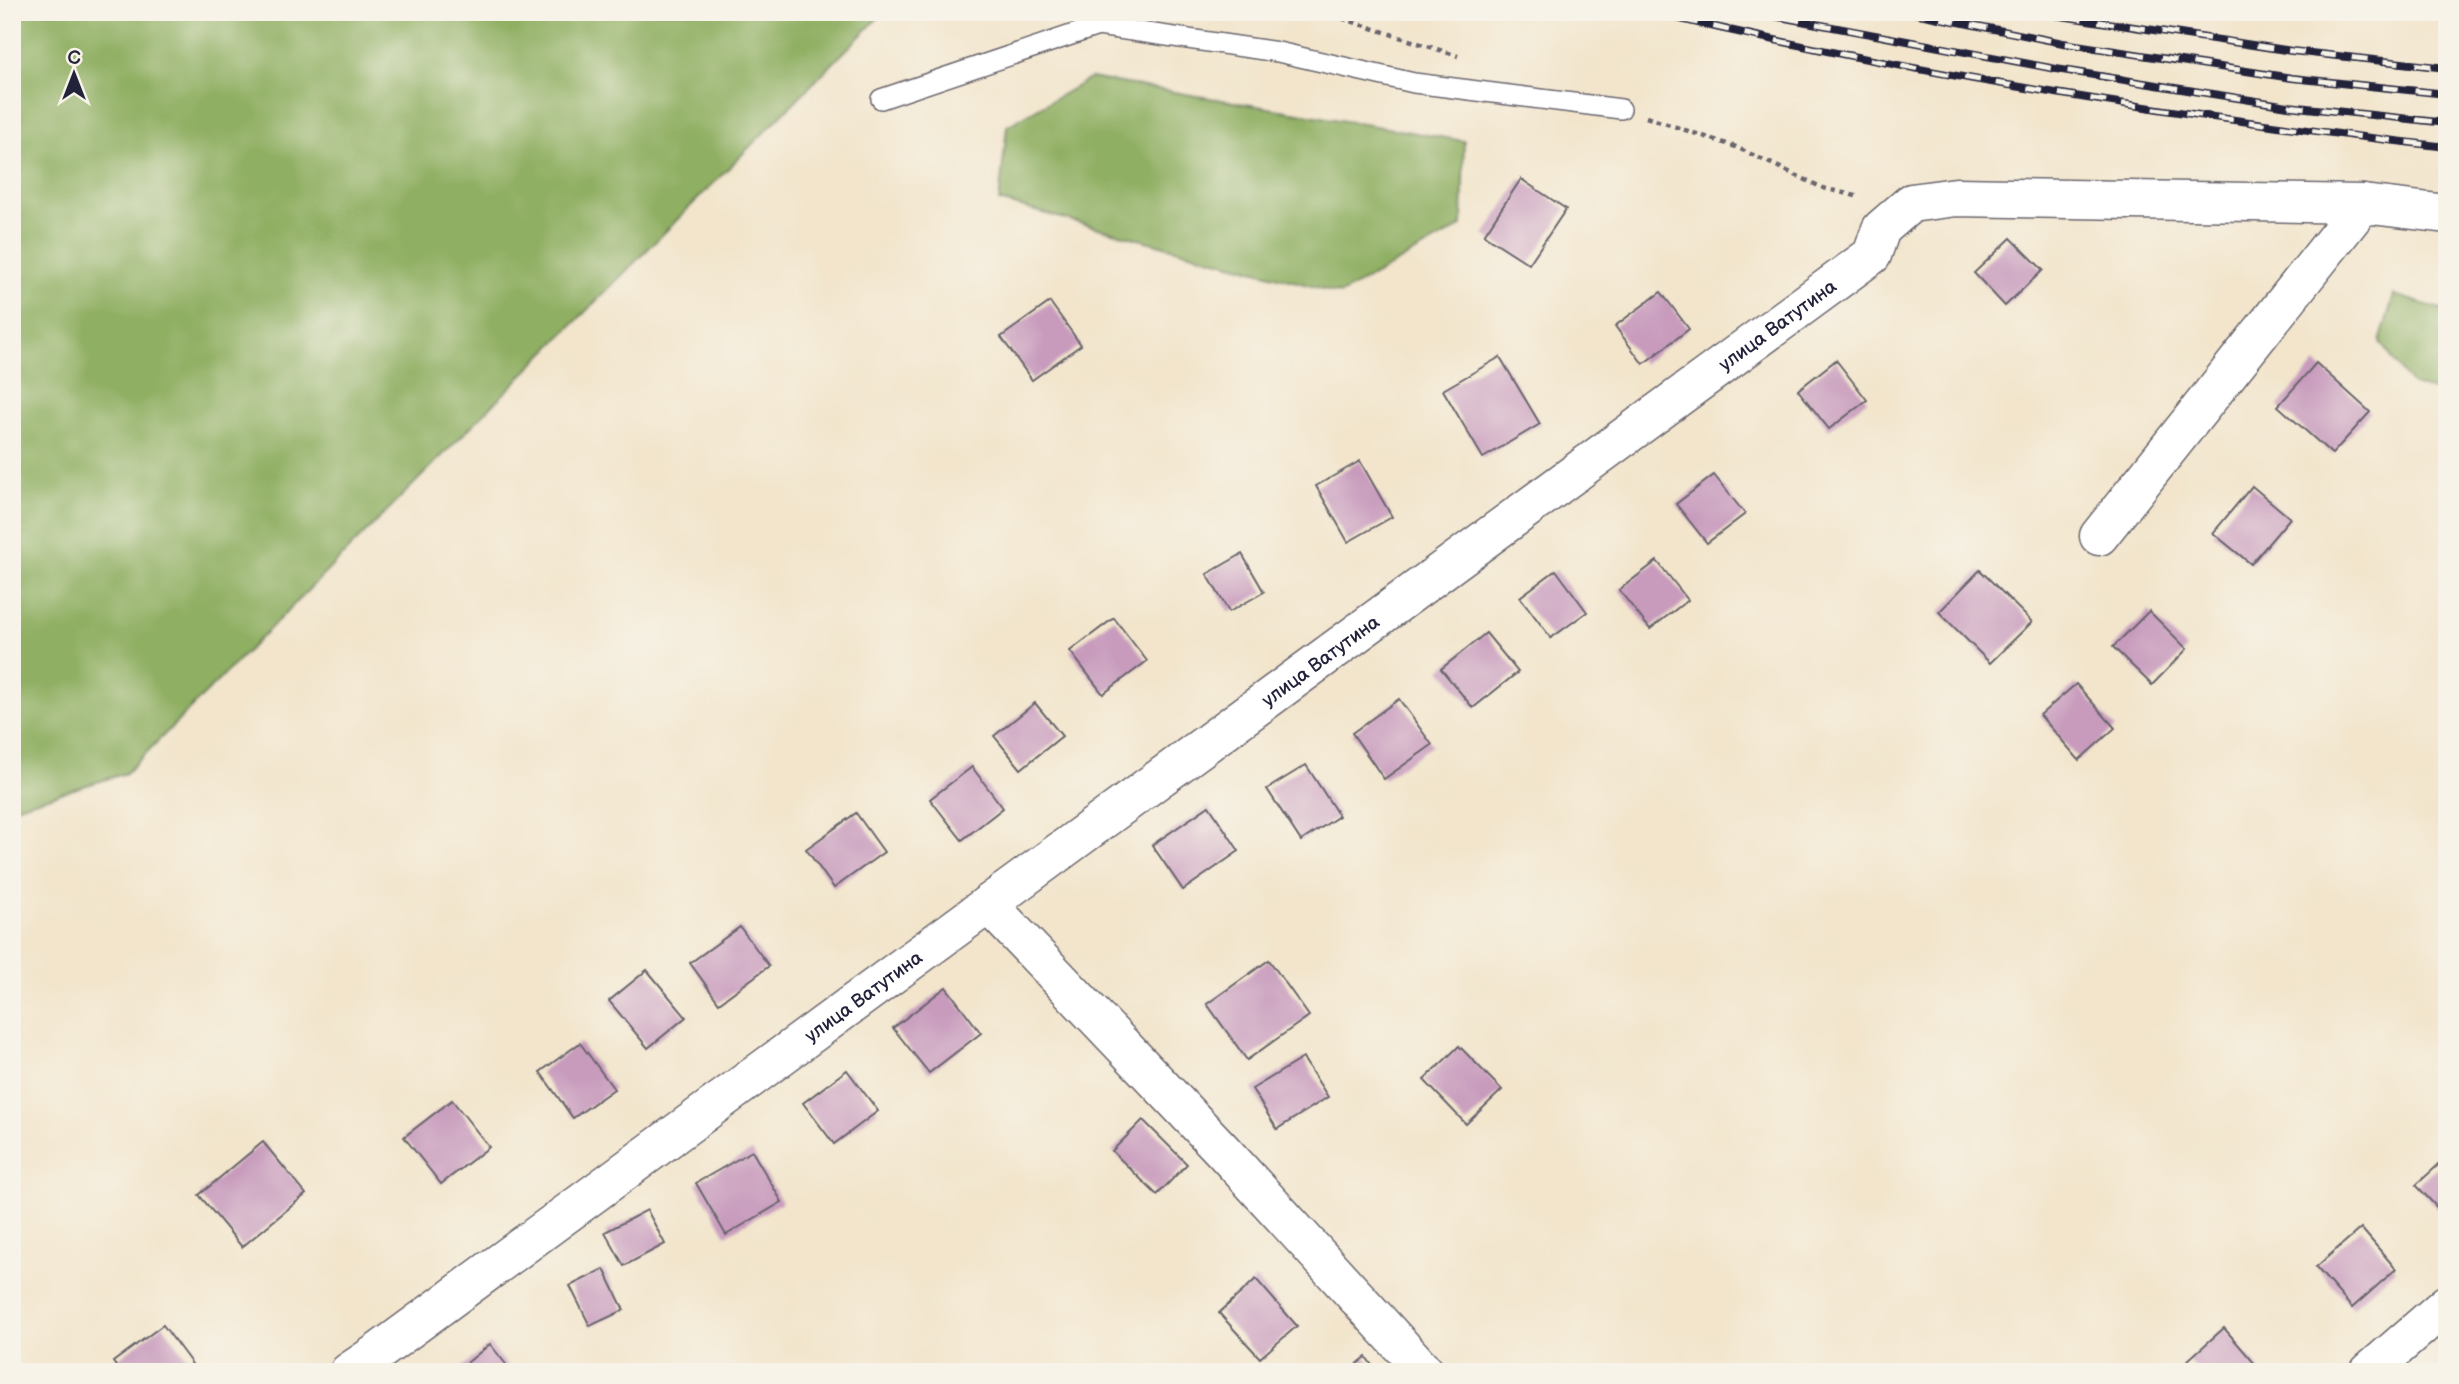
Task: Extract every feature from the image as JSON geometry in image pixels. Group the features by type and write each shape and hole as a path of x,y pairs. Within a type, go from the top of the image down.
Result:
{"street":[{"name":"улица Ватутина","path":"349,1372 1872,255 1881,229 1911,203 1956,197 2363,204 2447,214"},
{"path":"2099,536 2363,204"},
{"path":"988,904 1223,1150 1425,1372"},
{"path":"2369,1372 2447,1304"}],"lane":[{"path":"881,99 1098,26 1278,52 1414,83 1620,109"}],"green space":[{"path":"12,12 884,12 126,773 12,808"},
{"path":"1091,78 1464,141 1462,226 1341,294 999,201 1007,126"},
{"path":"2394,295 2447,311 2447,395 2412,385 2380,342"}],"building":[{"path":"1521,179 1566,209 1529,264 1484,235"},
{"path":"2011,238 2043,270 2005,306 1974,273"},
{"path":"1661,292 1689,329 1643,364 1615,326"},
{"path":"1050,302 1081,345 1032,380 1001,337"},
{"path":"1500,357 1540,424 1483,458 1443,390"},
{"path":"1836,360 1867,400 1829,429 1798,390"},
{"path":"2316,363 2370,412 2332,454 2278,406"},
{"path":"1360,461 1392,517 1348,542 1316,486"},
{"path":"1714,475 1745,514 1707,543 1676,504"},
{"path":"2252,486 2290,518 2251,564 2213,533"},
{"path":"1242,554 1264,592 1229,612 1207,574"},
{"path":"1657,561 1688,600 1650,629 1619,590"},
{"path":"1556,570 1587,612 1551,638 1520,597"},
{"path":"1980,570 2032,622 1990,663 1939,612"},
{"path":"2149,611 2187,649 2152,685 2113,647"},
{"path":"1114,618 1147,661 1103,694 1070,651"},
{"path":"1486,633 1518,672 1473,708 1441,669"},
{"path":"2076,684 2115,728 2079,760 2040,715"},
{"path":"1399,699 1432,745 1384,779 1352,733"},
{"path":"1035,703 1062,736 1021,769 994,736"},
{"path":"1306,765 1339,816 1301,841 1267,789"},
{"path":"972,767 1003,808 962,840 930,799"},
{"path":"1209,806 1239,851 1183,890 1152,845"},
{"path":"856,813 884,852 834,888 806,849"},
{"path":"740,927 769,966 719,1003 690,963"},
{"path":"1269,960 1309,1016 1247,1060 1207,1004"},
{"path":"647,970 686,1017 648,1048 609,1001"},
{"path":"946,987 981,1033 929,1073 893,1028"},
{"path":"580,1043 614,1089 573,1118 540,1072"},
{"path":"1459,1046 1502,1090 1466,1124 1424,1080"},
{"path":"1303,1058 1328,1097 1277,1129 1252,1089"},
{"path":"847,1070 878,1111 834,1144 803,1103"},
{"path":"452,1100 489,1147 441,1184 404,1137"},
{"path":"1143,1120 1187,1164 1157,1195 1112,1151"},
{"path":"263,1142 306,1194 242,1247 199,1195"},
{"path":"752,1151 782,1202 726,1235 696,1183"},
{"path":"2447,1157 2447,1218 2416,1185"},
{"path":"647,1210 665,1244 624,1266 605,1232"},
{"path":"2361,1228 2396,1269 2352,1308 2316,1267"},
{"path":"604,1269 624,1310 590,1326 570,1286"},
{"path":"1256,1279 1297,1326 1260,1358 1219,1313"},
{"path":"163,1325 192,1364 182,1372 120,1372 113,1362"},
{"path":"2224,1328 2262,1372 2199,1372 2188,1360"},
{"path":"490,1344 512,1372 456,1372"},
{"path":"1366,1357 1377,1372 1347,1372"}],"railway":[{"path":"1651,12 1749,35 2047,92 2246,122 2447,147"},
{"path":"1753,12 2056,69 2288,106 2447,123"},
{"path":"1909,12 2063,43 2292,78 2447,94"},
{"path":"2035,12 2292,51 2447,68"}]}
